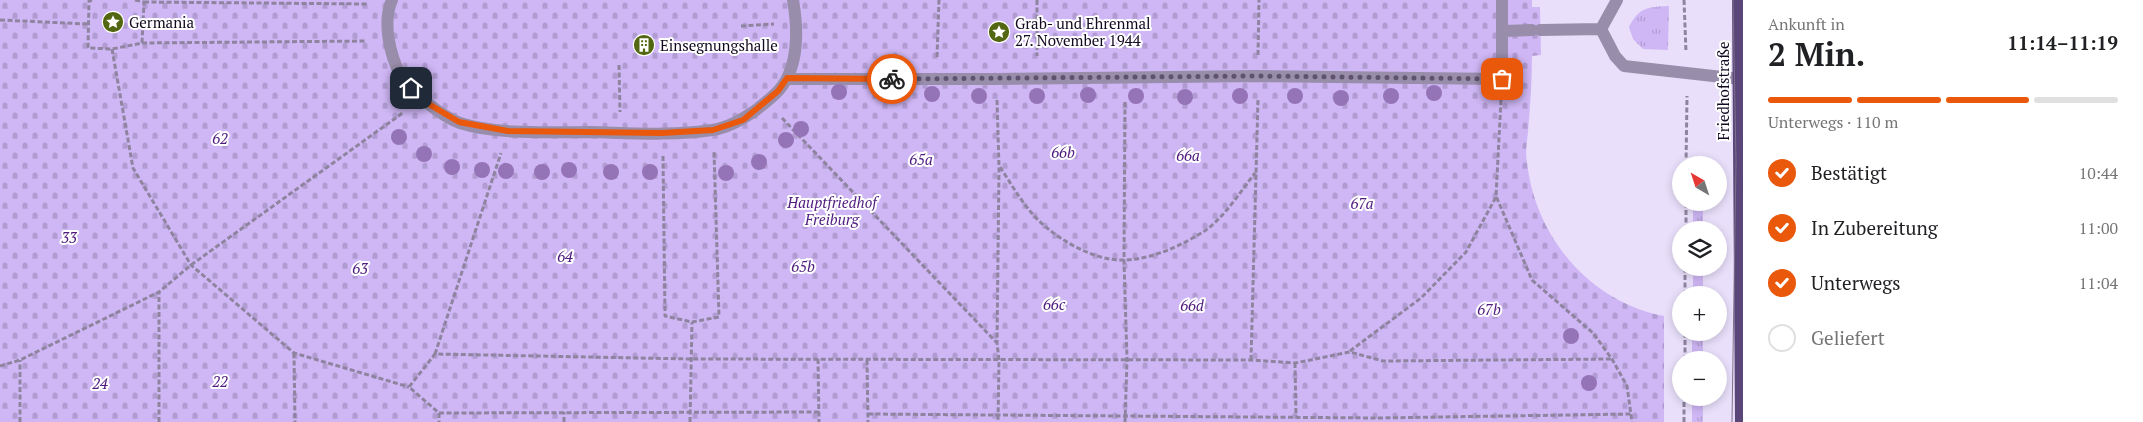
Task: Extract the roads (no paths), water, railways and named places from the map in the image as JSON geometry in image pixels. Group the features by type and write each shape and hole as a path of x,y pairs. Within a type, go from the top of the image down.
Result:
{"main road":[{"name":"Friedhofstraße","path":"1738,0 1741,123 1741,422"}],"lane":[{"path":"391,2 386,25 388,41 401,77 422,100 459,122 508,131 662,133 713,130 743,120 778,91 787,78 796,45 797,22 793,0"},
{"path":"787,78 937,80 1258,76 1502,79 1504,31 1502,0"},
{"path":"1601,29 1617,0"},
{"path":"1504,31 1601,29"},
{"path":"1601,29 1615,56 1624,66 1740,79"}],"tram line":[{"path":"1732,422 1736,161 1733,0"}],"place":[{"name":"Germania","path":"113,22"},
{"name":"Grab- und Ehrenmal 27. November 1944","path":"999,32"},
{"name":"Einsegnungshalle","path":"644,45"}],"park label":[{"name":"62","path":"220,138"},
{"name":"66b","path":"1063,152"},
{"name":"66a","path":"1188,155"},
{"name":"65a","path":"921,159"},
{"name":"67a","path":"1362,203"},
{"name":"Hauptfriedhof Freiburg","path":"832,210"},
{"name":"33","path":"69,237"},
{"name":"64","path":"565,256"},
{"name":"65b","path":"803,266"},
{"name":"63","path":"360,268"},
{"name":"66c","path":"1054,304"},
{"name":"66d","path":"1192,305"},
{"name":"67b","path":"1489,309"},
{"name":"22","path":"220,381"},
{"name":"24","path":"100,383"}]}
